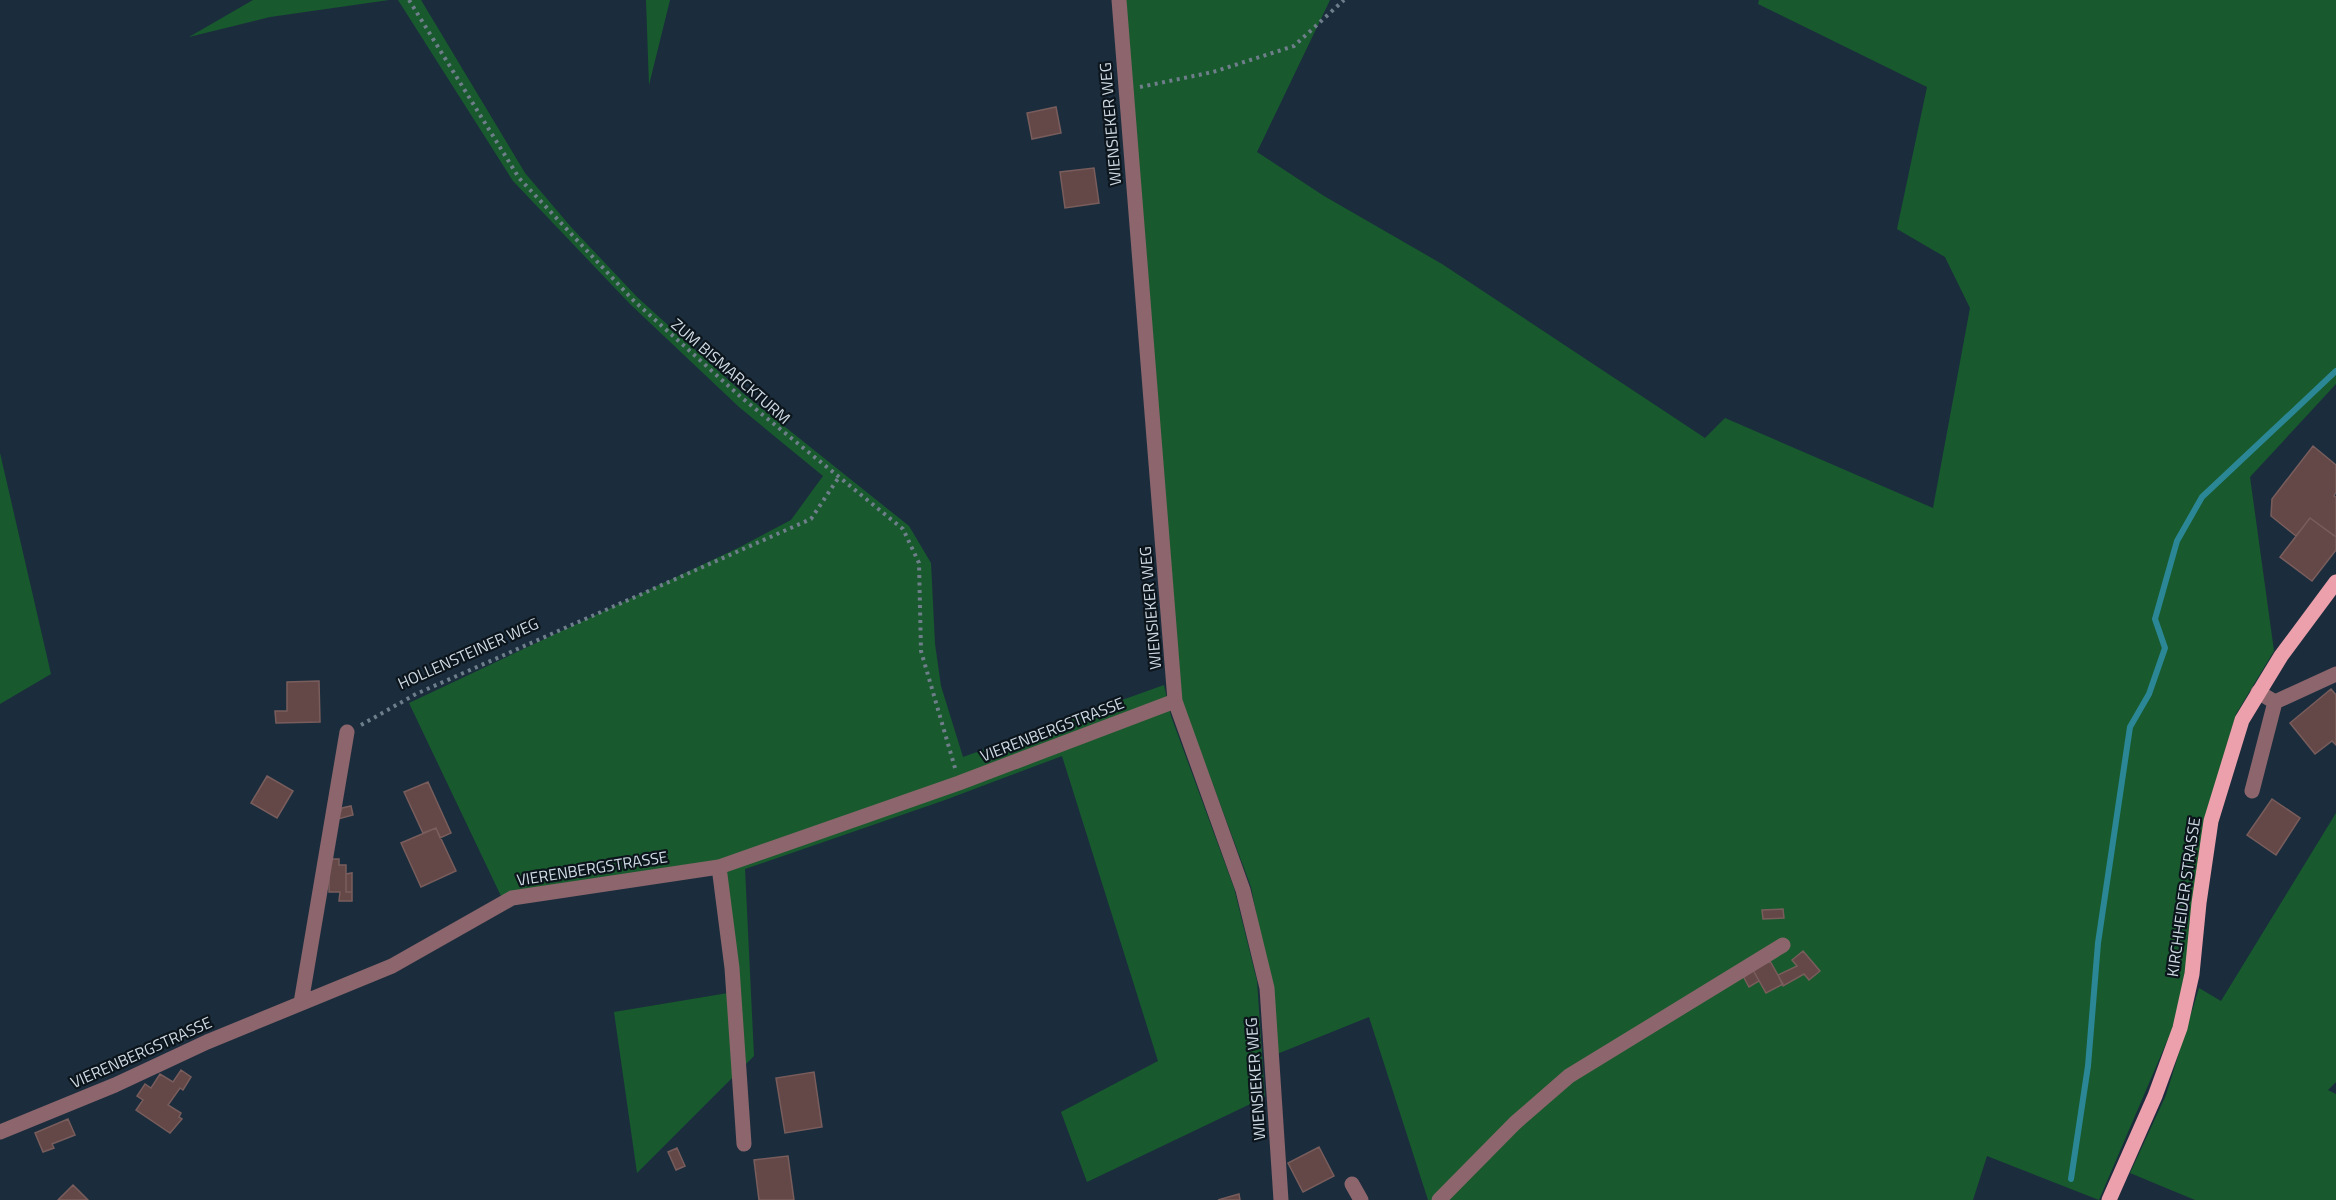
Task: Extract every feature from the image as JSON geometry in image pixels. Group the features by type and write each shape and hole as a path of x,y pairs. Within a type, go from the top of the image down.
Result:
{"main road":[{"name":"KIRCHHEIDER STRASSE","path":"2109,1200 2156,1096 2180,1028 2192,974 2199,903 2211,821 2242,720 2281,656 2336,582"}],"street":[{"name":"WIENSIEKER WEG","path":"1119,0 1176,701 1243,890 1267,988 1281,1200"},
{"path":"2275,702 2336,674"},
{"path":"2258,692 2275,702"},
{"name":"VIERENBERGSTRASSE","path":"0,1132 115,1085 207,1042 392,966 512,898 719,867 959,783 1176,701"},
{"path":"2252,791 2275,702"},
{"path":"301,1003 347,732"},
{"path":"719,867 732,968 744,1144"},
{"path":"1438,1200 1515,1123 1569,1076 1783,945"},
{"path":"1352,1184 1361,1200"}],"path":[{"name":"ZUM BISMARCKTURM","path":"410,0 519,178 633,300 742,398 903,529 919,563 921,651 959,783"},
{"path":"1125,90 1213,72 1294,46 1344,0"},
{"name":"HOLLENSTEINER WEG","path":"347,732 416,694 811,519 839,477"}],"green space":[{"path":"253,0 389,0 270,17 189,37"},
{"path":"398,0 421,0 525,173 571,227 637,297 744,394 909,526 931,563 935,644 941,686 963,757 1164,685 1171,716 1234,888 1257,981 1265,1097 1087,1182 1061,1112 1158,1061 1062,756 945,800 745,869 754,1056 637,1173 614,1012 728,993 718,874 501,896 409,703 740,547 791,520 823,476 739,407 630,304 513,181"},
{"path":"646,0 670,0 649,85"},
{"path":"1121,0 1330,0 1257,152 1324,196 1442,264 1705,438 1725,418 1933,508 1970,308 1945,257 1897,229 1927,87 1758,4 1759,0 2336,0 2336,384 2250,477 2274,651 2236,714 2204,820 2185,972 2173,1027 2099,1200 1987,1156 1973,1200 1428,1200 1369,1017 1277,1054 1272,996 1251,887 1181,699"},
{"path":"0,453 51,674 0,704"},
{"path":"2336,813 2336,1082 2328,1090 2336,1094 2336,1200 2195,1200 2130,1173 2166,1095 2199,988 2221,1001"}],"building":[{"path":"1056,107 1061,133 1032,139 1027,113"},
{"path":"1094,168 1099,203 1065,208 1060,172"},
{"path":"2313,446 2336,465 2334,496 2336,497 2336,537 2310,518 2296,536 2271,516 2272,499"},
{"path":"2310,518 2336,537 2336,550 2312,581 2280,557"},
{"path":"319,681 320,722 276,723 275,711 287,711 287,682"},
{"path":"2331,689 2336,695 2336,745 2332,741 2315,754 2290,723"},
{"path":"267,776 293,791 277,818 251,803"},
{"path":"428,782 451,833 440,838 436,828 423,833 404,792"},
{"path":"2272,799 2300,818 2276,855 2247,835"},
{"path":"351,806 353,815 338,819 342,808"},
{"path":"436,828 456,871 421,887 401,843"},
{"path":"331,859 339,859 339,865 346,865 346,892 352,892 352,901 339,901 340,892 329,892"},
{"path":"352,873 352,892 346,892 346,874"},
{"path":"1783,909 1784,918 1763,919 1762,910"},
{"path":"1803,951 1820,971 1809,980 1804,974 1783,986 1778,975 1797,966 1792,960"},
{"path":"1770,961 1783,984 1766,993 1753,970"},
{"path":"1753,970 1759,981 1749,987 1743,976"},
{"path":"181,1070 191,1077 183,1090 180,1088 168,1105 181,1113 179,1117 182,1119 170,1133 136,1110 143,1100 137,1096 145,1084 151,1088 160,1074 173,1082"},
{"path":"814,1072 822,1127 785,1133 776,1078"},
{"path":"68,1119 75,1135 52,1144 54,1148 43,1152 35,1133"},
{"path":"1319,1147 1334,1176 1303,1192 1288,1163"},
{"path":"677,1148 685,1166 676,1170 668,1152"},
{"path":"788,1156 794,1200 759,1200 754,1160"},
{"path":"73,1185 88,1200 58,1200"},
{"path":"1239,1194 1240,1200 1218,1200"}],"waterway":[{"path":"2071,1179 2088,1066 2098,943 2130,727 2149,694 2165,648 2155,619 2177,541 2202,497 2336,371"}]}
